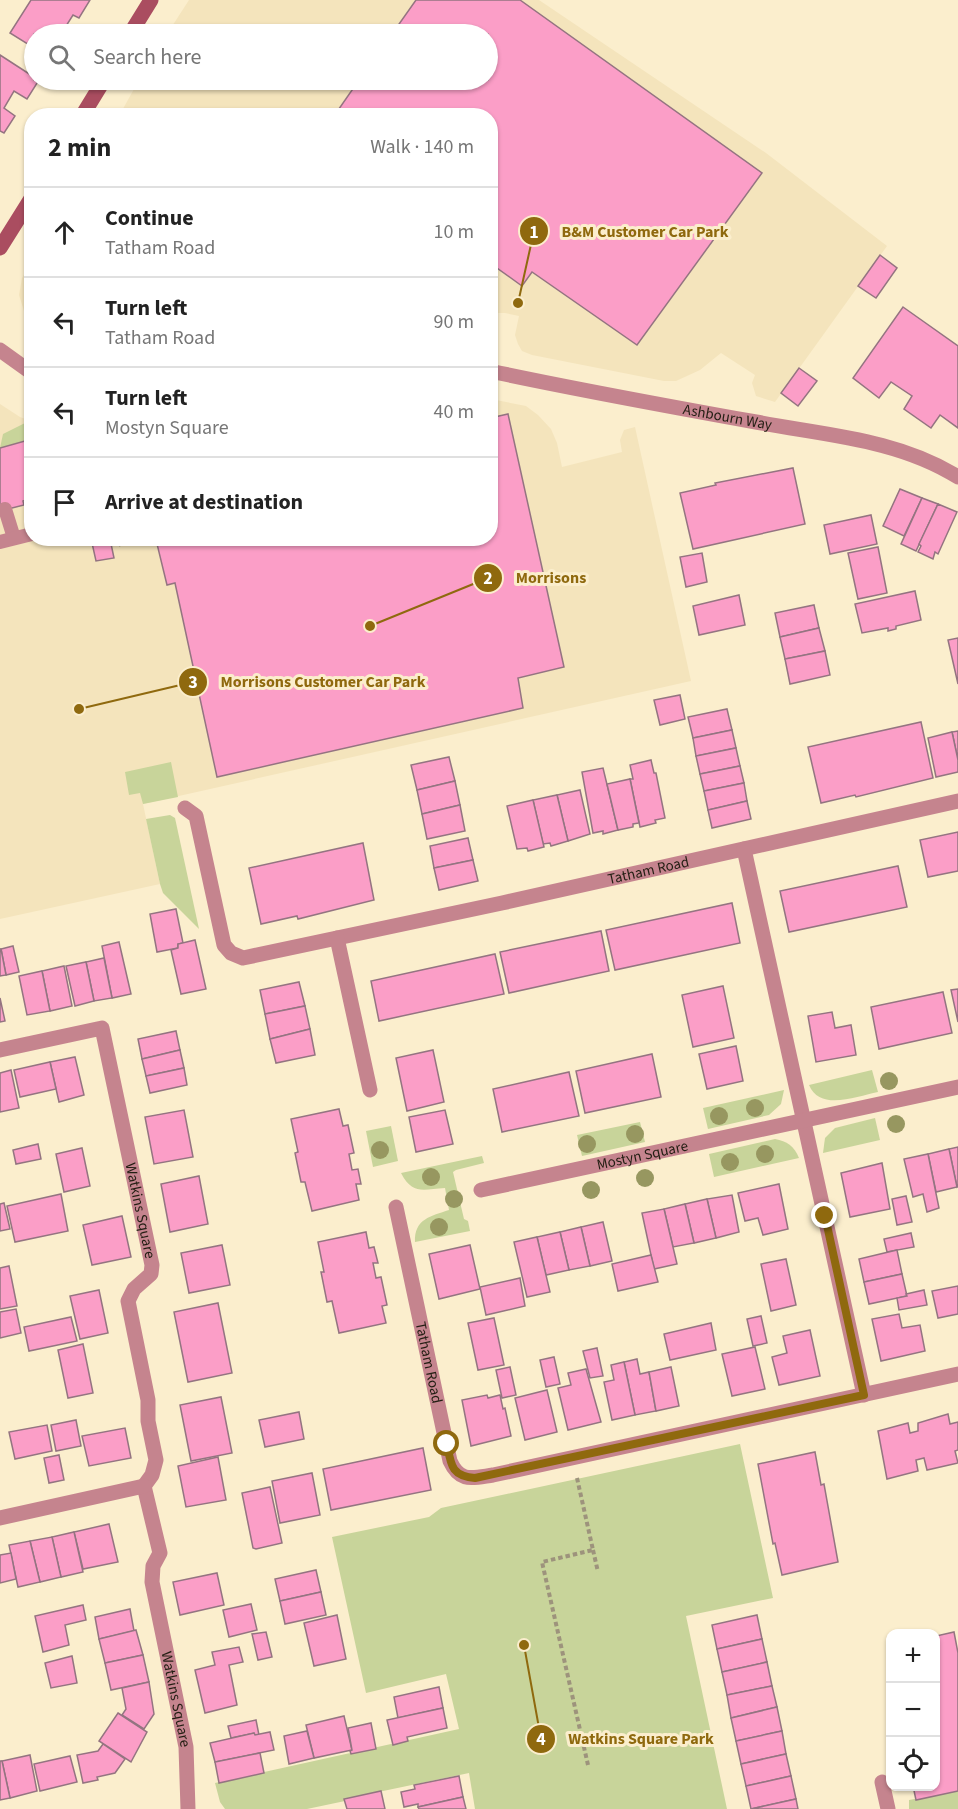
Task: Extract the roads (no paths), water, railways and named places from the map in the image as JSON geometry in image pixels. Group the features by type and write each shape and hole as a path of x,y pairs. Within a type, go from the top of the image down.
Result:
{"main road":[{"path":"136,24 151,0"},
{"path":"87,108 98,90"},
{"path":"0,248 24,210"}],"street":[{"path":"0,350 24,367"},
{"name":"Ashbourn Way","path":"498,373 870,442 905,452 958,477"},
{"name":"Tatham Road","path":"185,808 196,816 224,945 231,953 243,958 958,801"},
{"path":"744,849 864,1395"},
{"path":"337,938 370,1090"},
{"name":"Watkins Square","path":"0,1050 102,1028 152,1265 151,1274 134,1289 128,1301 148,1400 148,1420 156,1460 152,1475 144,1486 160,1553 153,1566 152,1582 186,1747 188,1809"},
{"name":"Mostyn Square","path":"481,1190 958,1087"},
{"name":"Tatham Road","path":"396,1207 450,1461 455,1472 463,1477 493,1475 958,1374"},
{"path":"0,1518 144,1486"},
{"path":"882,1782 888,1809"}],"lane":[{"path":"6,509 7,540 24,536"}],"place":[{"name":"B&M Customer Car Park","path":"518,303"},
{"name":"Morrisons","path":"370,626"},
{"name":"Morrisons Customer Car Park","path":"79,709"},
{"name":"Watkins Square Park","path":"524,1645"}]}
